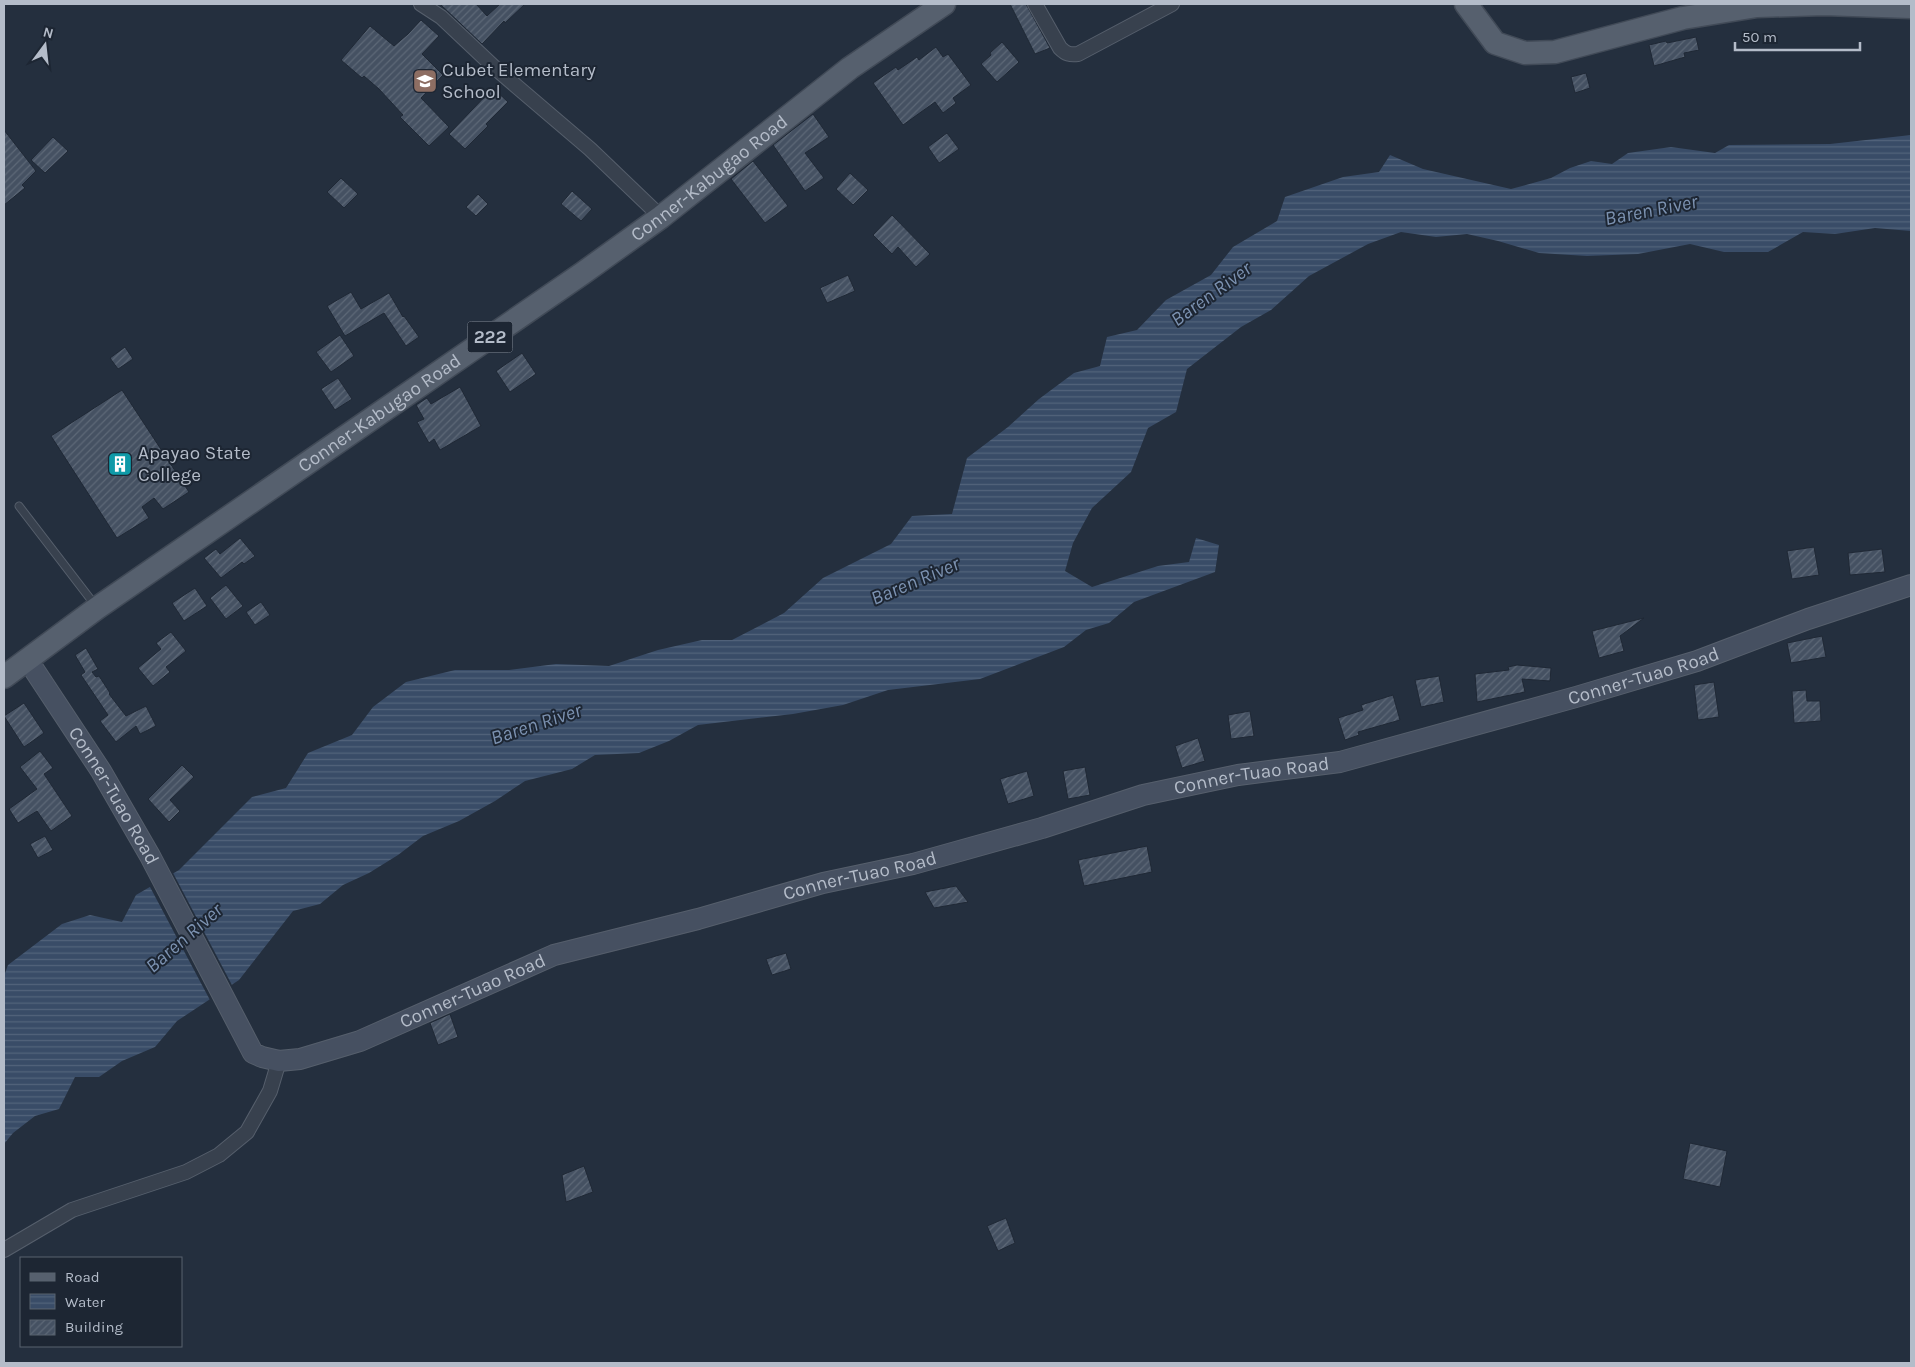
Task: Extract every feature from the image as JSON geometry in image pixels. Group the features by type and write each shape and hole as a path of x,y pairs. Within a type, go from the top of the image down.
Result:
{"main road":[{"name":"Conner-Kabugao Road","path":"4,677 96,608 583,273 661,216 850,68 944,4"},
{"path":"1466,4 1495,43 1525,53 1555,52 1682,18 1757,6 1824,4 1911,7"},
{"name":"Conner-Tuao Road","path":"27,658 101,771 150,856 253,1053 279,1061 300,1058 360,1041 554,955 698,919 823,883 912,864 1042,828 1143,795 1238,775 1349,759 1576,697 1698,661 1808,619 1911,585"}],"street":[{"path":"421,4 441,17 494,67 590,148 661,216"},
{"path":"1034,4 1060,48 1065,53 1072,55 1078,54 1172,4"},
{"path":"4,1250 72,1210 186,1172 219,1155 248,1132 270,1091 279,1061"}],"lane":[{"path":"19,506 96,608"}],"water":[{"name":"Baren River","path":"1911,135 1911,231 1875,228 1835,234 1803,232 1768,252 1724,252 1690,244 1638,254 1587,256 1539,253 1467,234 1436,237 1401,232 1368,244 1309,276 1271,310 1241,327 1187,369 1176,412 1148,428 1131,472 1092,508 1073,543 1065,571 1092,587 1158,566 1189,562 1196,538 1219,545 1215,572 1134,602 1109,623 1086,630 1064,647 980,679 888,690 843,705 793,714 698,725 669,741 639,753 595,755 572,769 525,781 495,801 459,821 423,836 398,855 369,873 343,885 320,904 293,911 239,980 177,1021 155,1047 122,1061 99,1077 75,1077 59,1109 35,1116 13,1133 4,1144 4,976 8,965 62,924 90,915 122,922 136,895 179,870 252,797 286,788 308,753 352,735 373,707 406,682 455,670 509,670 556,664 609,666 658,650 702,640 732,640 784,613 823,578 891,544 912,516 952,514 967,458 1074,373 1100,366 1107,337 1137,330 1166,300 1211,275 1233,247 1277,221 1285,197 1343,177 1379,172 1390,155 1423,169 1511,189 1551,178 1570,168 1591,161 1612,164 1628,153 1671,147 1715,153 1729,145 1830,144"}],"pier":[{"path":"172,871 233,987 211,1002 149,885"}],"building":[{"path":"440,4 476,4 487,16 500,4 525,4 505,23 504,21 482,44"},
{"path":"1010,4 1026,4 1050,48 1035,54"},
{"path":"421,20 439,36 422,54 443,75 421,98 449,127 429,146 400,117 403,115 379,89 364,76 362,78 341,60 370,26 394,46"},
{"path":"1696,37 1699,50 1684,53 1685,57 1654,66 1649,45"},
{"path":"1002,42 1019,62 997,82 981,64"},
{"path":"936,47 943,57 948,54 971,85 953,98 956,103 943,113 935,102 903,125 873,83 896,67 898,70 917,57 919,60"},
{"path":"1586,73 1590,88 1575,93 1571,77"},
{"path":"493,88 508,102 465,149 449,134"},
{"path":"813,114 829,137 805,153 824,178 805,191 773,145"},
{"path":"4,130 36,171 22,185 25,188 4,205"},
{"path":"947,133 959,149 939,163 928,147"},
{"path":"53,137 68,151 45,173 31,160"},
{"path":"753,161 788,206 765,223 731,179"},
{"path":"850,173 868,190 853,205 836,189"},
{"path":"341,178 358,194 344,208 327,192"},
{"path":"572,191 592,209 581,221 561,204"},
{"path":"478,194 488,204 476,216 466,207"},
{"path":"892,215 930,254 916,267 898,247 892,254 873,235"},
{"path":"848,275 855,291 827,303 820,288"},
{"path":"351,292 361,309 389,293 403,317 419,337 406,346 384,313 345,336 327,306"},
{"path":"340,335 354,356 331,372 316,352"},
{"path":"125,347 133,359 118,369 110,358"},
{"path":"522,353 536,374 510,392 496,371"},
{"path":"338,378 352,399 335,410 321,389"},
{"path":"460,387 481,426 440,450 434,439 429,443 417,422 424,419 416,405 427,398 431,404"},
{"name":"Apayao State College","path":"122,390 189,492 163,509 154,498 142,507 149,518 117,538 51,436"},
{"path":"240,538 255,556 244,564 242,562 221,578 204,558 216,549 220,554"},
{"path":"1814,547 1819,575 1792,579 1787,551"},
{"path":"1882,549 1885,572 1850,575 1848,553"},
{"path":"226,585 243,606 226,619 210,598"},
{"path":"195,588 207,606 184,621 172,603"},
{"path":"261,602 270,615 255,625 246,612"},
{"path":"1644,618 1620,636 1624,651 1599,658 1592,631"},
{"path":"171,632 186,651 166,667 170,672 153,686 138,668 161,649 156,643"},
{"path":"1822,636 1826,657 1791,663 1787,643"},
{"path":"86,648 98,669 92,672 96,677 99,676 109,694 126,716 146,706 156,726 140,734 136,726 116,742 100,721 108,715 81,675 85,672 75,655"},
{"path":"1517,665 1551,668 1550,681 1522,679 1525,692 1477,702 1475,674 1509,670 1508,667"},
{"path":"1439,676 1444,702 1421,707 1415,680"},
{"path":"1714,682 1719,717 1698,720 1694,685"},
{"path":"1806,690 1807,701 1820,701 1821,721 1794,723 1792,691"},
{"path":"1393,695 1400,720 1358,732 1359,735 1345,740 1338,718 1363,710 1361,705"},
{"path":"24,703 44,733 24,747 4,716"},
{"path":"1250,711 1254,736 1231,739 1228,715"},
{"path":"1198,738 1205,761 1182,768 1175,746"},
{"path":"40,751 53,768 44,774 72,816 51,831 37,811 18,823 9,809 37,789 20,767"},
{"path":"182,765 194,777 170,800 180,811 169,822 148,799"},
{"path":"1085,767 1090,795 1068,799 1063,771"},
{"path":"1027,771 1034,796 1008,804 1000,779"},
{"path":"45,836 53,850 38,858 30,844"},
{"path":"1147,846 1152,872 1084,886 1078,860"},
{"path":"956,886 968,902 934,908 925,892"},
{"path":"786,953 791,969 772,975 766,959"},
{"path":"450,1014 458,1037 438,1045 430,1023"},
{"path":"1690,1143 1727,1151 1720,1187 1683,1179"},
{"path":"584,1166 593,1192 566,1202 562,1175"},
{"path":"1006,1218 1015,1243 998,1251 987,1226"}],"place":[{"name":"Cubet Elementary School","path":"425,81"},
{"name":"Apayao State College","path":"120,464"}]}
